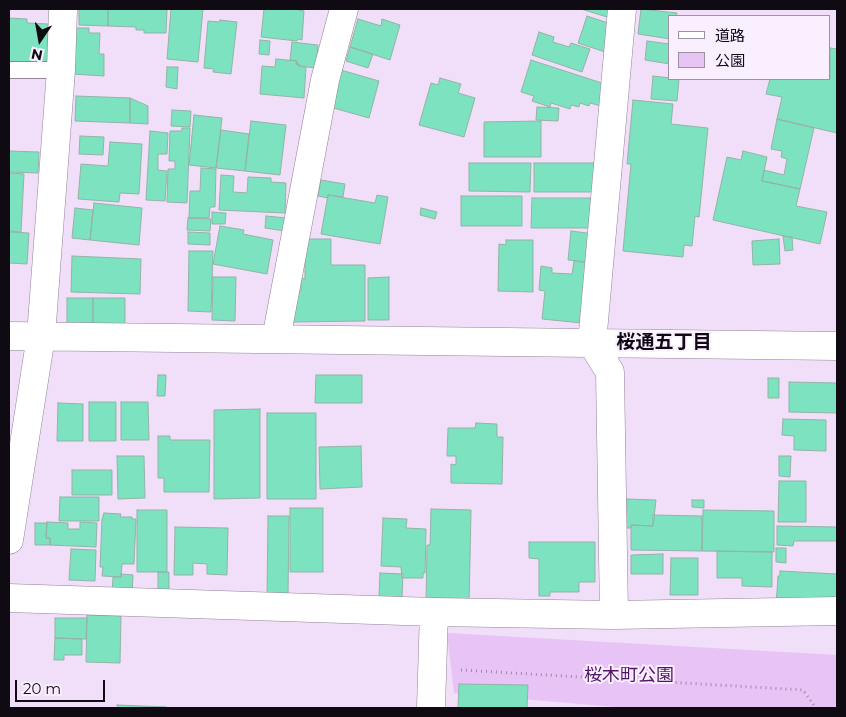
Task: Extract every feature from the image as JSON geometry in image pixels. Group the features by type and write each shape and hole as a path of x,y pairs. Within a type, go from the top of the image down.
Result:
{"street":[{"path":"9,540 41,336 61,70 63,9"},
{"path":"276,339 325,80 344,9"},
{"path":"614,615 610,372 592,343 622,9"},
{"path":"9,336 837,346"},
{"path":"9,598 434,612 614,615 837,611"},
{"path":"432,708 434,612"}],"lane":[{"path":"9,70 61,70"}],"path":[{"path":"433,669 803,690 816,708"}],"green space":[{"name":"桜木町公園","path":"447,633 837,655 837,708 626,708 454,693"}],"building":[{"path":"79,9 108,9 108,26 79,25"},
{"path":"108,9 167,9 166,33 144,33 144,30 136,30 136,27 108,26"},
{"path":"171,9 203,9 198,62 167,59"},
{"path":"264,9 295,9 304,11 302,40 261,37"},
{"path":"581,9 610,9 607,17"},
{"path":"641,9 677,13 676,15 668,15 668,39 638,34"},
{"path":"587,16 614,25 605,52 578,43"},
{"path":"9,18 27,19 27,23 48,24 47,65 9,63"},
{"path":"358,19 381,26 382,19 400,25 390,60 350,47"},
{"path":"220,20 237,22 231,74 213,72 214,69 204,68 208,21 220,22"},
{"path":"74,28 89,28 89,33 100,33 99,54 104,54 104,76 72,74"},
{"path":"539,32 554,37 553,42 569,47 571,43 590,49 582,72 532,55"},
{"path":"260,40 270,41 269,55 259,54"},
{"path":"647,41 668,44 668,64 645,60"},
{"path":"292,42 318,45 316,68 299,66 299,64 296,64 297,61 290,60"},
{"path":"350,47 373,54 368,68 346,61"},
{"path":"831,48 837,49 837,133 777,119 782,97 766,94 770,80 831,80"},
{"path":"276,59 297,61 296,64 299,64 299,66 306,67 304,98 260,94 262,66 275,67"},
{"path":"531,60 608,85 601,106 590,103 589,106 580,103 579,107 571,105 570,109 551,103 550,107 532,101 534,96 521,92"},
{"path":"167,67 178,67 177,89 166,87"},
{"path":"341,70 379,81 369,118 330,107"},
{"path":"653,76 668,78 668,80 679,80 677,101 651,99"},
{"path":"440,78 461,84 458,93 475,98 464,137 419,125 431,83 438,85"},
{"path":"76,96 130,98 130,123 75,121"},
{"path":"130,98 148,106 148,124 130,123"},
{"path":"633,100 673,104 671,124 708,128 699,217 695,216 692,246 684,245 683,257 623,251 631,164 627,164"},
{"path":"537,107 559,108 558,121 536,120"},
{"path":"172,110 191,111 190,127 171,126"},
{"path":"194,115 222,118 216,168 189,165"},
{"path":"777,119 814,128 800,189 762,181 764,170 784,175 787,159 781,157 782,151 771,149"},
{"path":"251,121 286,125 280,175 245,171"},
{"path":"541,121 541,157 484,157 484,122"},
{"path":"182,128 190,128 187,203 167,202 168,169 175,169 175,161 169,161 170,131 182,131"},
{"path":"221,130 249,134 245,171 216,168"},
{"path":"150,131 168,133 167,154 158,154 158,170 167,171 165,201 146,200"},
{"path":"80,136 104,137 103,155 79,154"},
{"path":"110,142 142,144 139,194 120,193 119,202 78,199 81,164 108,166"},
{"path":"9,151 39,152 38,173 9,172"},
{"path":"743,151 767,157 762,181 800,189 796,206 827,212 820,244 713,220 727,157 741,160"},
{"path":"469,163 531,163 530,192 469,191"},
{"path":"534,163 595,163 595,192 534,192"},
{"path":"201,168 216,169 215,207 210,207 209,218 189,218 190,191 200,191"},
{"path":"9,173 24,174 21,232 9,231"},
{"path":"221,175 234,176 233,192 247,193 248,177 271,178 271,182 286,183 285,213 219,210"},
{"path":"321,180 345,184 343,197 328,195 328,198 318,196"},
{"path":"328,195 375,203 377,195 388,197 380,244 321,234"},
{"path":"461,196 522,196 522,226 461,226"},
{"path":"532,198 593,198 593,228 531,228"},
{"path":"94,203 142,208 139,245 90,240"},
{"path":"75,208 93,210 90,240 72,238"},
{"path":"421,208 437,212 435,219 420,215"},
{"path":"212,212 226,213 225,224 212,224"},
{"path":"266,216 287,218 285,231 265,228"},
{"path":"188,218 211,219 210,231 187,230"},
{"path":"220,226 244,230 243,234 273,240 267,274 213,264"},
{"path":"571,231 594,234 591,262 568,260"},
{"path":"9,232 29,233 27,264 9,263"},
{"path":"188,232 210,233 210,245 188,244"},
{"path":"783,236 792,237 793,250 785,251"},
{"path":"305,239 331,239 331,265 365,265 365,321 293,322 298,292 301,291 301,278 305,279"},
{"path":"779,239 780,264 753,265 752,241"},
{"path":"506,240 533,240 533,292 498,291 499,244 506,245"},
{"path":"189,251 213,251 211,312 188,311"},
{"path":"72,256 141,259 140,294 71,292"},
{"path":"574,261 588,263 582,323 542,319 545,291 539,290 541,266 552,268 552,273 572,274"},
{"path":"213,277 236,277 235,321 212,320"},
{"path":"389,277 389,320 368,320 368,278"},
{"path":"67,298 93,298 93,325 67,325"},
{"path":"93,298 125,298 125,325 93,325"},
{"path":"158,375 166,375 165,396 157,396"},
{"path":"316,375 362,375 362,403 315,403"},
{"path":"768,378 779,378 779,398 768,398"},
{"path":"789,382 837,383 837,413 789,412"},
{"path":"89,402 116,402 116,441 89,441"},
{"path":"121,402 148,402 149,440 121,440"},
{"path":"58,403 83,404 83,441 57,441"},
{"path":"260,409 260,498 214,499 214,410"},
{"path":"267,413 316,413 316,499 267,499"},
{"path":"783,419 826,420 826,451 794,450 794,436 782,435"},
{"path":"476,423 497,424 497,437 503,437 502,484 451,483 451,464 456,465 456,456 447,456 448,428 475,428"},
{"path":"158,436 170,436 170,440 210,440 209,492 164,492 164,478 158,478"},
{"path":"361,446 362,487 320,489 319,447"},
{"path":"117,456 144,456 145,498 118,499"},
{"path":"779,456 791,456 790,477 779,476"},
{"path":"72,470 112,470 112,495 72,495"},
{"path":"779,481 806,481 806,522 778,522"},
{"path":"60,497 99,497 99,521 59,521"},
{"path":"627,499 656,500 653,526 631,525 631,528 626,528"},
{"path":"692,500 704,500 704,508 692,507"},
{"path":"290,508 323,508 323,572 290,572"},
{"path":"431,509 471,510 469,605 426,605 427,545 430,545"},
{"path":"137,510 167,510 167,572 137,572"},
{"path":"703,510 774,511 774,552 702,551"},
{"path":"104,513 121,514 120,517 136,519 134,564 122,564 121,577 102,576 103,567 100,567 102,519"},
{"path":"653,515 702,516 702,551 631,550 631,525 653,526"},
{"path":"268,516 289,516 288,598 267,598"},
{"path":"383,518 407,519 406,528 426,529 425,573 423,573 423,578 402,578 401,567 381,566"},
{"path":"47,522 68,523 68,529 80,529 80,522 97,523 96,547 50,545 50,538 46,538"},
{"path":"35,523 47,523 46,538 50,538 51,545 35,545"},
{"path":"777,526 837,527 837,541 794,541 793,546 777,545"},
{"path":"175,527 228,528 227,575 207,574 207,564 193,563 193,575 174,575"},
{"path":"529,542 595,542 595,582 579,582 579,592 550,592 550,596 539,596 539,559 529,558"},
{"path":"776,548 786,548 786,563 776,562"},
{"path":"71,549 96,550 95,581 69,580"},
{"path":"717,551 772,552 772,587 742,586 742,578 717,578"},
{"path":"663,554 663,574 631,574 631,555"},
{"path":"671,558 698,558 698,595 670,595"},
{"path":"780,571 837,574 837,601 776,607"},
{"path":"158,572 169,572 169,595 158,595"},
{"path":"380,573 403,574 402,598 379,597"},
{"path":"121,574 133,575 132,595 112,594 113,577 121,577"},
{"path":"87,615 121,616 120,663 86,662"},
{"path":"55,618 87,618 86,639 55,638"},
{"path":"55,638 82,639 82,655 64,655 64,660 54,660"},
{"path":"459,684 528,685 527,708 458,708"},
{"path":"117,705 167,707 167,708 118,708"}],"district":[{"name":"桜通五丁目","path":"664,342"}]}
